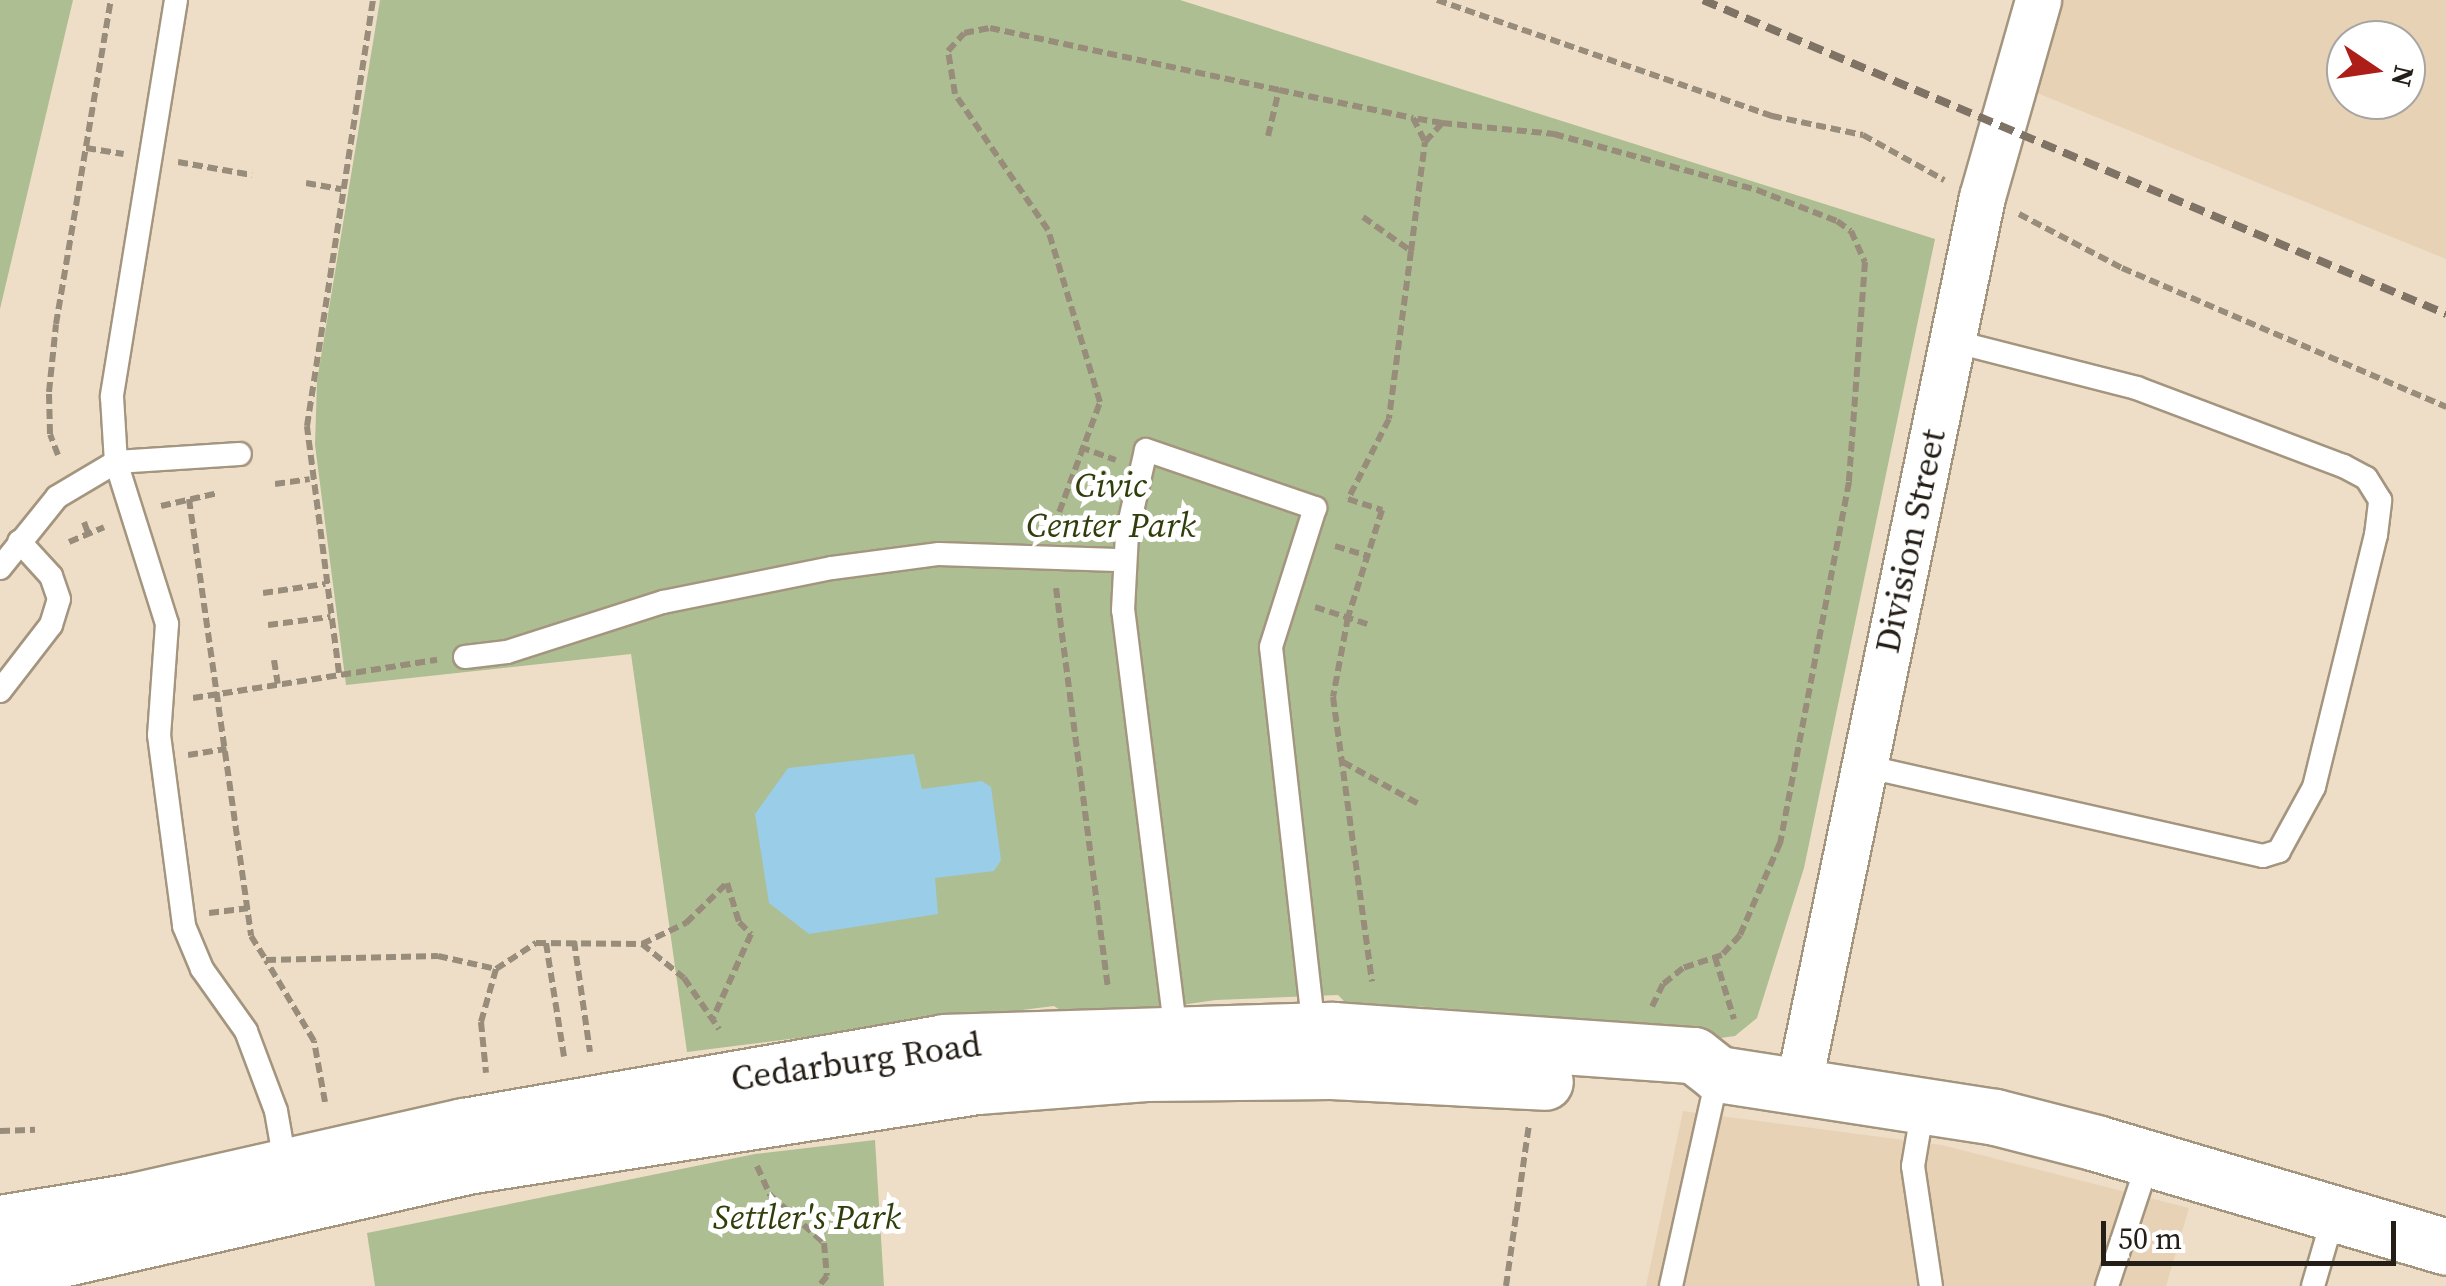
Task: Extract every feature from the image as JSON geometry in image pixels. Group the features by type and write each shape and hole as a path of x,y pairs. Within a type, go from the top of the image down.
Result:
{"main road":[{"name":"Cedarburg Road","path":"0,1273 289,1187 464,1126 943,1042 1176,1052 1315,1051 1690,1091 1718,1074 1995,1117 2446,1246"},
{"name":"Cedarburg Road","path":"0,1223 289,1187"}],"street":[{"name":"Division Street","path":"1798,1086 1982,198 2038,0"}],"lane":[{"path":"176,0 112,397 116,462 167,624 159,736 184,926 202,969 246,1032 276,1111 289,1187"},
{"path":"1864,766 2263,856 2279,850 2314,787 2376,535 2380,500 2366,478 2343,466 2136,388 1952,340"},
{"path":"1176,1052 1123,610 1124,560 1146,450 1316,508 1271,647 1315,1051"},
{"path":"0,568 57,497 116,462 240,454"},
{"path":"0,691 51,624 59,599 51,576 19,541"},
{"path":"465,657 506,652 663,602 832,568 939,554 1124,560"},
{"path":"1671,1286 1718,1074"},
{"path":"1924,1107 1913,1166 1931,1286"},
{"path":"2108,1286 2149,1159"},
{"path":"2314,1286 2334,1214"}],"path":[{"path":"58,456 50,434 48,392 110,0"},
{"path":"339,673 310,480 307,426 373,0"},
{"path":"1437,0 1772,116 1863,135 1950,183"},
{"path":"1049,545 1063,488 1100,402 1048,230 956,94 948,51 964,34 990,28 1413,118 1536,130 1709,175 1838,221 1860,245 1865,288 1850,482 1806,724 1770,872 1740,934 1716,958 1683,968 1664,984 1652,1008"},
{"path":"1268,136 1279,90"},
{"path":"1372,981 1333,698 1348,617 1382,510 1348,499 1389,419 1425,142 1413,118"},
{"path":"1425,142 1442,123"},
{"path":"86,148 124,154"},
{"path":"177,162 252,175"},
{"path":"306,183 341,189"},
{"path":"2011,210 2122,268 2446,407"},
{"path":"1363,218 1411,251"},
{"path":"275,484 310,480"},
{"path":"160,506 218,493"},
{"path":"189,499 251,936 314,1041 325,1102"},
{"path":"84,522 88,533"},
{"path":"69,542 106,526"},
{"path":"1053,567 1108,987"},
{"path":"263,593 325,584"},
{"path":"1315,607 1370,625"},
{"path":"268,625 330,617"},
{"path":"162,701 465,657"},
{"path":"274,660 278,684"},
{"path":"1342,761 1421,804"},
{"path":"266,960 438,956 496,968 546,943 642,944 686,923 726,883 738,922 751,934 713,1019"},
{"path":"574,941 590,1052"},
{"path":"546,943 564,1056"},
{"path":"642,944 684,978 718,1029"},
{"path":"1716,958 1734,1020"},
{"path":"486,1073 481,1022 496,968"},
{"path":"1506,1286 1530,1116"},
{"path":"0,1131 35,1130"},
{"path":"755,1154 770,1195 824,1243 827,1276 819,1286"}],"shaded area":[{"path":"2055,0 2446,0 2446,259 2032,91"},
{"path":"1683,1111 1942,1145 2189,1208 2166,1286 1646,1286"}],"green space":[{"path":"0,0 73,0 0,309"},
{"name":"Civic Center Park","path":"380,0 1180,0 1935,239 1804,868 1757,1018 1735,1036 1691,1042 1678,1026 1412,1006 1400,1012 1351,1008 1338,995 1216,1000 1075,1020 1054,1006 687,1052 631,654 346,685 315,445 317,381"},
{"name":"Settler's Park","path":"875,1140 884,1286 375,1286 367,1233 755,1154"}],"water":[{"path":"914,754 922,789 982,781 991,787 1001,860 994,871 935,878 938,914 809,934 769,903 755,814 788,768"}],"railway":[{"path":"1703,0 2446,314"}]}
